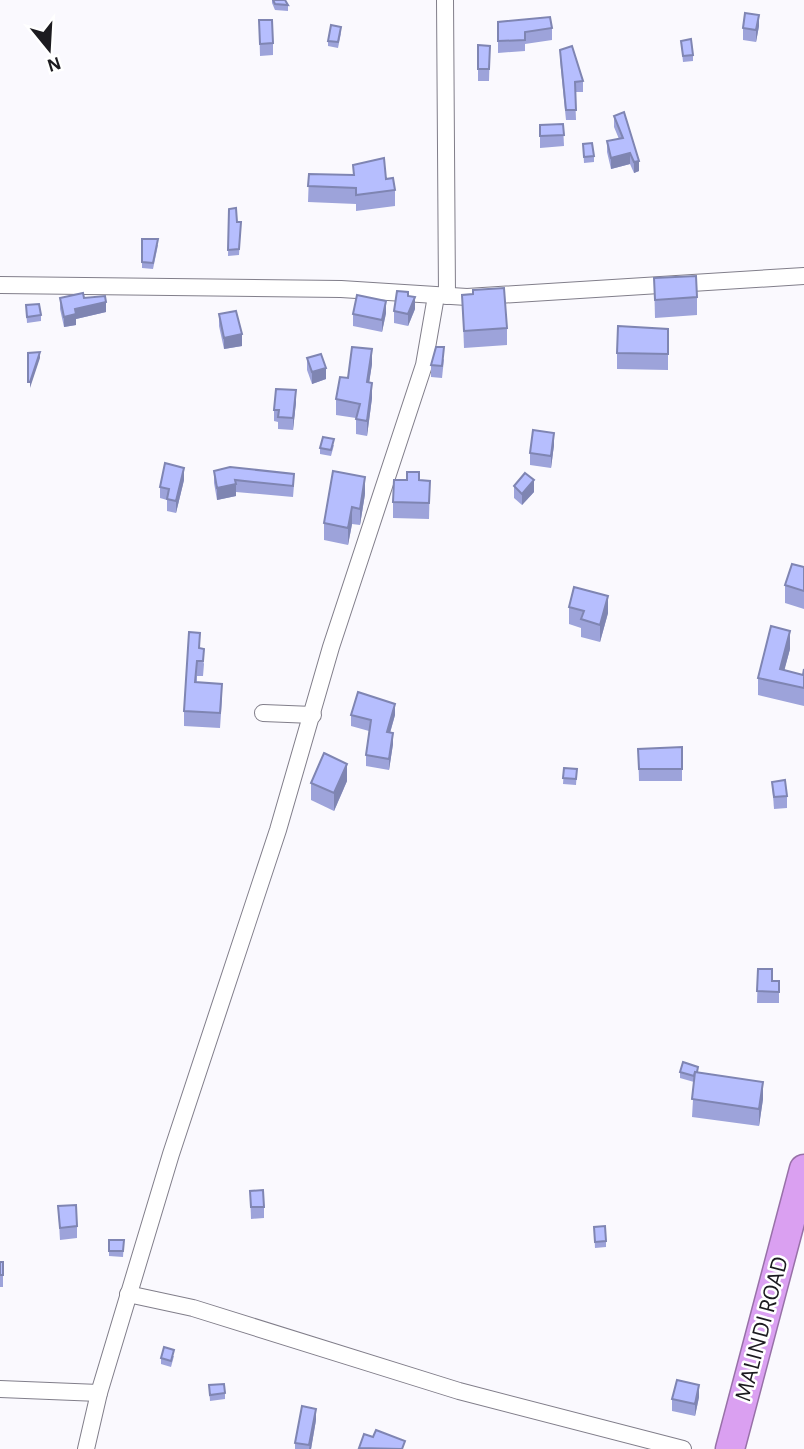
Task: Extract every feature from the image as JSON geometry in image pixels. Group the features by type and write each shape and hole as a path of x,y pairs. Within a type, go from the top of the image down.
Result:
{"highway":[{"name":"MALINDI ROAD","path":"730,1449 804,1168"}],"street":[{"path":"86,1449 128,1294 216,1008 268,860 331,647 424,365 442,296 445,0"},
{"path":"0,285 341,289 442,296 543,294 804,276"},
{"path":"263,713 313,715"},
{"path":"128,1294 193,1308 459,1391 682,1449"},
{"path":"0,1389 99,1393"}],"building":[{"path":"273,0 285,0 288,5 275,4"},
{"path":"745,13 759,15 756,30 743,28"},
{"path":"550,17 552,28 525,32 525,40 498,41 498,22"},
{"path":"259,20 272,20 273,43 260,44"},
{"path":"331,25 341,27 338,42 328,41"},
{"path":"691,39 693,55 683,56 681,41"},
{"path":"478,45 490,46 489,69 478,69"},
{"path":"572,46 583,81 575,82 576,110 566,110 560,50"},
{"path":"624,112 639,161 634,162 630,153 611,158 607,141 623,138 614,116"},
{"path":"563,124 564,135 540,136 540,125"},
{"path":"592,143 594,156 584,157 583,144"},
{"path":"384,158 386,179 393,178 395,190 356,195 356,188 308,186 309,174 354,175 353,165"},
{"path":"236,208 237,222 241,222 239,249 228,250 229,209"},
{"path":"142,239 158,239 153,263 142,262"},
{"path":"696,276 697,297 655,300 654,278"},
{"path":"504,288 507,328 464,331 462,295 473,294 473,290"},
{"path":"397,291 408,292 408,296 415,297 408,314 394,311"},
{"path":"83,293 84,298 105,296 106,302 75,309 76,314 64,317 60,298"},
{"path":"357,295 386,301 382,320 353,314"},
{"path":"39,304 41,315 27,317 26,305"},
{"path":"236,311 242,334 224,338 219,314"},
{"path":"618,326 668,329 668,354 617,353"},
{"path":"352,347 372,349 367,382 372,383 367,421 356,419 360,404 336,399 340,377 348,378"},
{"path":"436,347 444,347 442,366 431,365"},
{"path":"40,352 30,382 28,382 28,353"},
{"path":"321,354 326,368 312,372 307,358"},
{"path":"276,389 296,390 293,418 278,417 279,410 274,410"},
{"path":"533,430 554,433 551,456 530,453"},
{"path":"323,437 334,439 331,450 320,448"},
{"path":"165,463 184,468 176,501 167,499 169,489 160,487"},
{"path":"230,467 294,474 293,486 235,480 236,484 217,488 214,471"},
{"path":"333,471 365,477 360,509 352,507 348,528 324,523"},
{"path":"407,472 419,472 419,480 430,481 429,503 393,502 394,480 407,480"},
{"path":"525,473 534,480 522,494 514,486"},
{"path":"792,564 804,567 804,591 785,585"},
{"path":"574,587 608,596 600,625 581,619 584,611 569,607"},
{"path":"771,626 790,631 780,669 803,675 804,669 804,688 758,678"},
{"path":"189,632 200,633 199,648 204,649 203,661 197,661 195,682 222,684 220,713 184,711"},
{"path":"358,692 395,704 387,732 393,733 389,759 366,755 371,720 351,715"},
{"path":"682,747 682,769 639,769 638,749"},
{"path":"324,753 347,764 334,793 311,783"},
{"path":"564,768 577,769 576,779 563,778"},
{"path":"785,780 787,796 774,797 772,782"},
{"path":"758,969 772,969 772,981 779,981 779,992 757,991"},
{"path":"683,1062 698,1067 694,1076 680,1072"},
{"path":"695,1072 763,1082 759,1109 692,1099"},
{"path":"263,1190 264,1207 251,1207 250,1191"},
{"path":"76,1205 77,1226 60,1228 58,1206"},
{"path":"605,1226 606,1241 595,1242 594,1227"},
{"path":"109,1240 124,1240 123,1251 109,1251"},
{"path":"0,1262 3,1262 3,1275 0,1275"},
{"path":"164,1347 174,1350 171,1361 161,1358"},
{"path":"677,1380 699,1385 695,1404 672,1399"},
{"path":"224,1384 225,1393 210,1395 209,1385"},
{"path":"302,1406 316,1409 309,1445 295,1443"},
{"path":"376,1430 405,1441 402,1449 359,1448 364,1434 373,1437"}]}
